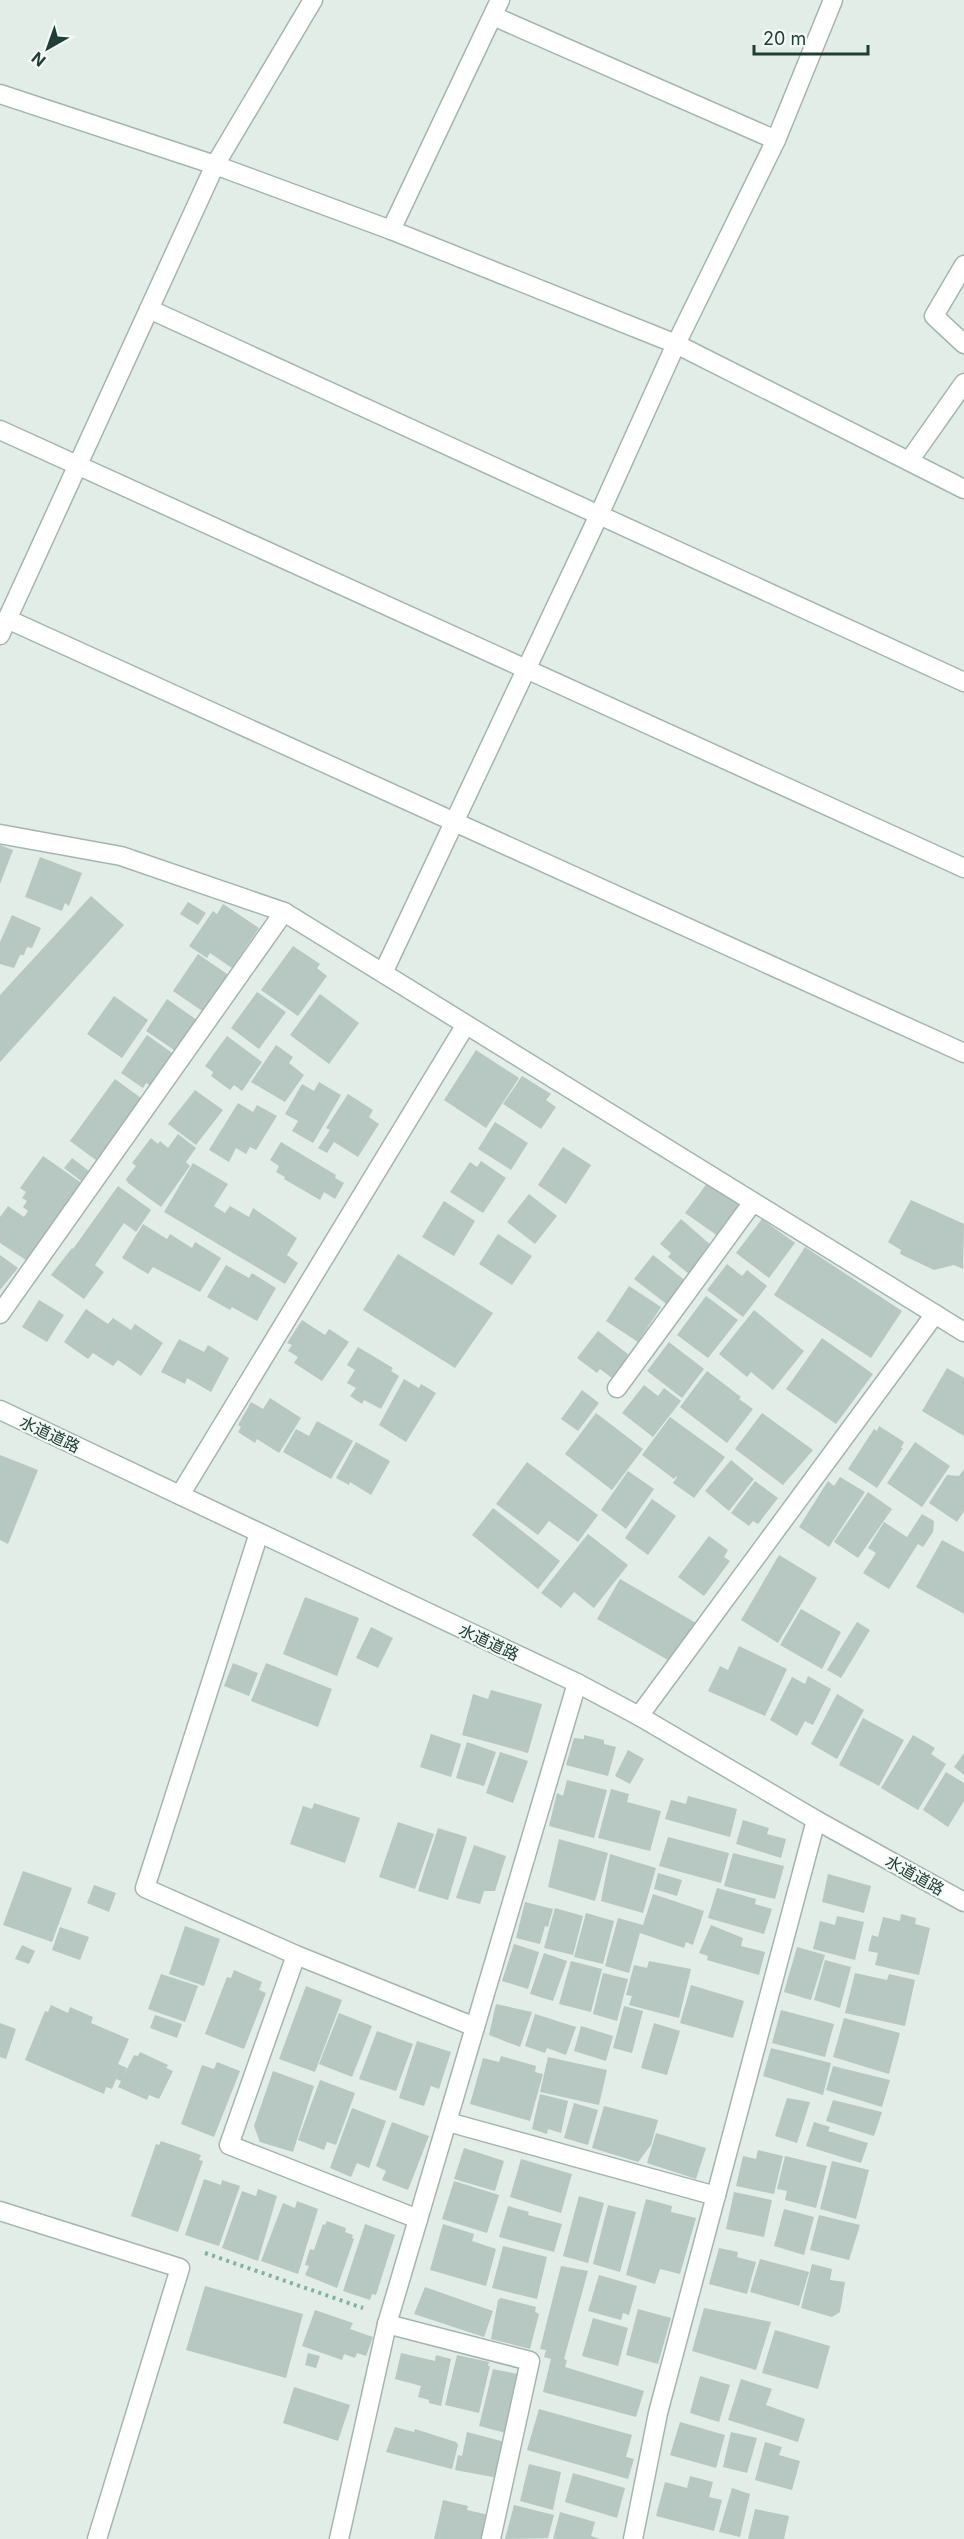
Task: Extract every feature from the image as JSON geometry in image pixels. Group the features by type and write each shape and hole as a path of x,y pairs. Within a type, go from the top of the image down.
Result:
{"street":[{"path":"313,0 215,165 4,627 454,822 964,1053"},
{"path":"383,973 599,515 676,344 776,140 833,0"},
{"path":"391,230 496,8 776,140"},
{"path":"0,94 215,165 391,230 676,344 964,489"},
{"path":"964,265 934,316 964,344"},
{"path":"149,309 964,682"},
{"path":"909,461 964,383"},
{"path":"0,430 964,868"},
{"path":"0,834 121,856 284,912 465,1026 964,1332"},
{"path":"0,1314 284,912"},
{"path":"180,1495 465,1026"},
{"path":"617,1388 753,1202"},
{"path":"639,1716 934,1314"},
{"name":"水道道路","path":"0,1410 577,1683 639,1716 816,1820 964,1902"},
{"path":"259,1533 145,1888 296,1954 475,2027"},
{"path":"339,2539 388,2320 577,1683"},
{"path":"633,2539 658,2413 816,1820"},
{"path":"296,1954 229,2145 418,2219"},
{"path":"448,2121 716,2196"},
{"path":"0,2211 180,2268 97,2539"},
{"path":"388,2320 530,2361 491,2539"}],"path":[{"path":"180,2268 186,2246 388,2320"}],"building":[{"path":"0,845 13,850 0,884"},
{"path":"40,857 82,873 69,906 65,903 62,911 25,897"},
{"path":"91,896 124,925 0,1062 0,995"},
{"path":"188,902 206,913 198,925 180,914"},
{"path":"223,904 259,928 232,968 210,953 207,958 189,946 213,911 217,914"},
{"path":"12,915 41,928 32,948 27,947 14,968 0,964 0,942"},
{"path":"293,946 320,964 317,968 327,976 298,1016 261,990"},
{"path":"198,954 230,976 205,1013 173,991"},
{"path":"257,992 286,1012 259,1049 231,1028"},
{"path":"320,994 359,1023 329,1064 290,1035"},
{"path":"114,996 148,1020 122,1058 87,1034"},
{"path":"167,999 201,1023 180,1054 146,1031"},
{"path":"147,1035 178,1057 155,1089 146,1083 143,1088 121,1073"},
{"path":"227,1036 262,1062 242,1091 234,1085 230,1090 211,1076 213,1072 205,1066"},
{"path":"276,1045 293,1057 289,1063 304,1075 285,1102 251,1082"},
{"path":"476,1050 519,1078 486,1128 444,1100"},
{"path":"522,1076 551,1094 546,1100 556,1107 541,1129 503,1104"},
{"path":"115,1079 145,1101 100,1163 70,1141"},
{"path":"319,1082 341,1095 313,1143 292,1131 298,1121 285,1114 302,1084 314,1091"},
{"path":"195,1090 223,1110 196,1145 168,1124"},
{"path":"348,1094 373,1110 369,1117 379,1124 358,1157 334,1142 327,1153 318,1148 330,1130 326,1128"},
{"path":"238,1103 253,1112 257,1105 277,1116 256,1150 250,1147 246,1154 236,1148 229,1162 209,1150"},
{"path":"495,1122 528,1143 511,1170 478,1149"},
{"path":"178,1134 196,1148 186,1162 190,1166 161,1207 128,1183 126,1179 136,1166 132,1163 151,1138 158,1144 160,1141 168,1148"},
{"path":"281,1142 336,1175 335,1178 344,1183 335,1199 324,1192 320,1200 276,1172 279,1166 270,1160"},
{"path":"563,1147 591,1165 566,1204 538,1185"},
{"path":"43,1156 83,1184 26,1260 0,1243 0,1217 8,1206 24,1217 28,1211 23,1207 27,1201 22,1198 26,1192 20,1188"},
{"path":"72,1158 93,1174 85,1184 64,1168"},
{"path":"481,1161 506,1178 483,1213 450,1192 470,1162 477,1167"},
{"path":"193,1163 228,1184 214,1206 225,1213 230,1206 249,1217 253,1208 297,1238 287,1255 298,1263 285,1284 164,1212"},
{"path":"708,1182 740,1205 718,1236 685,1213"},
{"path":"118,1186 151,1210 136,1232 124,1223 95,1265 104,1272 84,1299 51,1275 73,1249"},
{"path":"529,1194 557,1216 535,1244 507,1222"},
{"path":"911,1200 964,1224 963,1269 954,1265 934,1270 900,1254 901,1250 888,1242"},
{"path":"444,1201 475,1221 454,1256 422,1237"},
{"path":"681,1219 712,1246 689,1274 668,1257 671,1253 660,1244"},
{"path":"762,1219 795,1243 769,1278 736,1253"},
{"path":"143,1224 167,1239 170,1234 192,1248 195,1242 221,1258 200,1292 153,1267 148,1274 122,1258"},
{"path":"498,1234 532,1256 512,1285 479,1264"},
{"path":"805,1247 902,1311 871,1358 774,1295"},
{"path":"398,1254 493,1313 455,1368 363,1310"},
{"path":"0,1255 18,1268 0,1290"},
{"path":"653,1255 687,1282 669,1306 634,1279"},
{"path":"727,1264 742,1276 747,1270 767,1286 743,1317 707,1290"},
{"path":"226,1265 249,1278 252,1273 276,1288 257,1321 232,1307 230,1310 207,1297"},
{"path":"629,1286 661,1307 638,1342 606,1321"},
{"path":"706,1296 738,1320 708,1358 677,1335"},
{"path":"39,1300 64,1315 47,1342 22,1327"},
{"path":"86,1309 108,1324 113,1318 131,1330 135,1324 163,1343 141,1376 118,1360 113,1366 93,1353 88,1359 64,1342"},
{"path":"754,1310 804,1351 773,1390 751,1372 747,1377 719,1354"},
{"path":"302,1320 325,1335 329,1329 349,1342 322,1381 294,1363 298,1357 288,1351 292,1345 287,1343"},
{"path":"598,1331 633,1358 616,1381 600,1369 597,1373 577,1358"},
{"path":"822,1338 873,1374 836,1424 786,1389"},
{"path":"179,1339 204,1352 208,1345 229,1358 211,1392 187,1378 185,1384 161,1372"},
{"path":"669,1342 704,1369 682,1398 647,1371"},
{"path":"358,1347 393,1368 391,1371 399,1376 381,1409 364,1400 362,1404 350,1396 356,1388 347,1383 355,1370 347,1365"},
{"path":"947,1368 964,1378 964,1436 922,1411"},
{"path":"707,1371 753,1409 727,1443 680,1407"},
{"path":"404,1379 419,1388 421,1384 436,1393 406,1442 379,1425"},
{"path":"644,1385 658,1396 664,1388 681,1401 653,1437 622,1413"},
{"path":"582,1390 599,1403 578,1431 561,1419"},
{"path":"270,1398 301,1418 279,1453 257,1439 255,1443 238,1432 241,1427 238,1425 251,1402 263,1409"},
{"path":"596,1413 643,1449 612,1490 565,1454"},
{"path":"762,1413 813,1450 783,1485 735,1449"},
{"path":"670,1417 725,1457 694,1498 673,1483 676,1476 674,1479 642,1455"},
{"path":"317,1421 353,1441 331,1479 283,1452 296,1429 309,1436"},
{"path":"879,1426 904,1442 901,1448 903,1448 877,1488 848,1469 874,1429 877,1431"},
{"path":"356,1442 390,1461 371,1495 350,1482 349,1485 336,1478"},
{"path":"915,1442 950,1466 922,1507 887,1483"},
{"path":"0,1455 38,1470 8,1544 0,1540"},
{"path":"731,1460 754,1479 729,1511 705,1491"},
{"path":"527,1462 598,1515 578,1542 549,1521 538,1535 496,1504"},
{"path":"964,1469 964,1511 957,1522 929,1503 947,1475 959,1476"},
{"path":"628,1471 654,1489 626,1529 601,1510"},
{"path":"840,1477 865,1492 829,1547 799,1527 828,1481 834,1486"},
{"path":"755,1481 778,1498 758,1524 753,1521 749,1526 731,1513"},
{"path":"868,1492 892,1509 858,1558 834,1542"},
{"path":"652,1499 676,1516 648,1555 625,1538"},
{"path":"493,1508 560,1561 538,1589 472,1535"},
{"path":"922,1514 934,1521 933,1532 923,1547 918,1544 889,1589 863,1573 876,1553 868,1548 884,1522 907,1537"},
{"path":"588,1534 628,1565 594,1608 574,1592 561,1608 541,1593"},
{"path":"709,1536 728,1550 724,1557 730,1561 704,1596 678,1577"},
{"path":"942,1540 964,1552 964,1614 916,1587"},
{"path":"779,1555 817,1578 778,1643 741,1620"},
{"path":"620,1579 696,1623 673,1663 597,1619"},
{"path":"305,1597 359,1618 337,1676 283,1654"},
{"path":"801,1609 841,1632 822,1669 780,1645"},
{"path":"857,1622 870,1630 841,1678 827,1670"},
{"path":"371,1627 393,1638 378,1668 356,1658"},
{"path":"739,1646 787,1669 765,1716 708,1691 720,1666 728,1670"},
{"path":"233,1663 258,1673 249,1696 224,1686"},
{"path":"266,1663 332,1689 318,1727 251,1701"},
{"path":"808,1676 831,1689 813,1725 805,1721 797,1736 770,1720 792,1677 805,1684"},
{"path":"491,1690 542,1704 528,1753 462,1735 473,1694 488,1699"},
{"path":"837,1694 864,1710 837,1759 811,1744"},
{"path":"863,1718 904,1740 879,1786 839,1765"},
{"path":"431,1734 461,1744 451,1777 420,1767"},
{"path":"584,1735 604,1740 604,1744 616,1747 608,1776 566,1765 574,1738 584,1739"},
{"path":"913,1735 935,1748 931,1754 946,1764 918,1810 881,1788"},
{"path":"467,1742 496,1752 484,1786 456,1778"},
{"path":"628,1750 644,1759 630,1784 615,1776"},
{"path":"500,1752 528,1761 513,1803 486,1793"},
{"path":"964,1753 964,1775 954,1767"},
{"path":"946,1772 964,1783 964,1801 948,1827 923,1810"},
{"path":"567,1780 607,1790 594,1838 549,1826 557,1793 563,1796"},
{"path":"611,1789 629,1794 627,1802 661,1811 650,1851 598,1838"},
{"path":"688,1796 737,1809 730,1837 665,1819 671,1800 686,1804"},
{"path":"314,1803 360,1818 345,1863 290,1844 303,1806 312,1809"},
{"path":"743,1820 769,1828 767,1834 786,1839 781,1858 736,1844"},
{"path":"398,1822 434,1834 415,1889 379,1877"},
{"path":"438,1828 467,1837 448,1900 418,1891"},
{"path":"668,1837 729,1853 721,1883 659,1866"},
{"path":"559,1839 608,1853 595,1901 548,1887"},
{"path":"474,1845 506,1856 495,1891 484,1891 480,1904 456,1898"},
{"path":"733,1853 784,1866 775,1899 724,1886"},
{"path":"610,1854 656,1868 643,1913 601,1901"},
{"path":"23,1871 72,1888 52,1942 3,1925"},
{"path":"658,1873 682,1880 677,1896 654,1889"},
{"path":"828,1874 871,1886 864,1913 822,1902"},
{"path":"94,1885 116,1893 109,1912 87,1903"},
{"path":"717,1888 756,1899 755,1904 772,1909 764,1934 708,1918"},
{"path":"653,1894 704,1911 693,1945 686,1942 684,1948 640,1933 629,1973 605,1966 618,1918 643,1925"},
{"path":"525,1902 553,1909 540,1944 516,1938"},
{"path":"555,1908 583,1916 573,1955 544,1948"},
{"path":"586,1913 614,1921 603,1964 574,1957"},
{"path":"901,1914 916,1918 915,1924 930,1928 919,1975 875,1965 878,1953 868,1951 872,1935 878,1937 883,1917 900,1921"},
{"path":"837,1916 864,1922 855,1960 813,1949 820,1921 835,1925"},
{"path":"711,1925 743,1938 741,1946 765,1952 759,1975 707,1960 708,1956 699,1953"},
{"path":"185,1926 220,1939 204,1986 169,1974"},
{"path":"60,1927 89,1937 80,1960 52,1950"},
{"path":"514,1944 539,1952 528,1989 502,1981"},
{"path":"22,1945 35,1951 29,1964 15,1959"},
{"path":"797,1947 825,1955 811,2000 784,1992"},
{"path":"544,1953 567,1961 553,2001 530,1994"},
{"path":"825,1960 851,1967 840,2008 814,2000"},
{"path":"571,1961 602,1969 591,2012 559,2004"},
{"path":"649,1961 691,1969 679,2018 629,2005 632,1996 626,1995 634,1965 647,1968"},
{"path":"234,1970 262,1982 259,1990 266,1993 244,2049 205,2034 227,1977 231,1978"},
{"path":"603,1973 628,1979 617,2021 593,2014"},
{"path":"855,1973 887,1980 889,1974 915,1980 905,2026 845,2013"},
{"path":"161,1974 198,1986 185,2022 148,2009"},
{"path":"691,1985 744,2001 733,2038 680,2023"},
{"path":"306,1986 342,2000 315,2072 279,2059"},
{"path":"496,2004 532,2012 520,2047 489,2035"},
{"path":"51,2005 68,2013 70,2007 93,2017 91,2023 129,2039 118,2064 127,2068 123,2077 134,2055 138,2056 140,2052 168,2065 166,2068 173,2071 159,2099 149,2095 147,2100 118,2087 121,2081 116,2079 112,2089 106,2087 104,2094 25,2060 45,2011 48,2012"},
{"path":"624,2006 643,2011 632,2053 613,2048"},
{"path":"781,2010 834,2024 825,2057 772,2043"},
{"path":"339,2013 372,2026 352,2077 319,2064"},
{"path":"535,2014 576,2027 566,2055 547,2048 545,2053 525,2046"},
{"path":"155,2015 182,2024 177,2038 150,2028"},
{"path":"844,2018 900,2033 889,2074 833,2057"},
{"path":"0,2023 16,2029 6,2059 0,2057"},
{"path":"654,2023 680,2031 667,2075 641,2068"},
{"path":"581,2026 613,2036 606,2061 574,2051"},
{"path":"377,2031 413,2044 396,2091 359,2079"},
{"path":"417,2041 451,2052 439,2089 431,2086 424,2106 399,2098"},
{"path":"771,2048 831,2063 823,2095 763,2076"},
{"path":"501,2056 536,2066 535,2072 543,2074 530,2121 470,2104 483,2058 499,2062"},
{"path":"548,2057 607,2070 599,2105 540,2092"},
{"path":"217,2062 240,2071 214,2137 181,2124 202,2065 214,2069"},
{"path":"833,2066 890,2080 882,2107 826,2090"},
{"path":"273,2071 314,2086 293,2152 260,2142 254,2126"},
{"path":"320,2080 355,2093 336,2145 327,2142 324,2150 298,2140"},
{"path":"540,2094 568,2101 561,2133 548,2129 547,2134 532,2129"},
{"path":"787,2098 810,2102 797,2143 775,2136"},
{"path":"833,2100 882,2112 874,2136 826,2121"},
{"path":"574,2103 598,2110 588,2145 564,2138"},
{"path":"604,2106 658,2120 651,2145 638,2162 592,2148"},
{"path":"352,2108 386,2121 369,2168 357,2163 351,2177 330,2168"},
{"path":"392,2122 429,2136 408,2190 382,2180 386,2171 376,2166"},
{"path":"814,2122 830,2127 828,2131 868,2143 861,2163 806,2146"},
{"path":"656,2133 706,2148 696,2179 647,2163"},
{"path":"161,2141 201,2155 199,2160 203,2161 178,2232 131,2216 156,2144 159,2145"},
{"path":"464,2148 504,2161 495,2191 454,2179"},
{"path":"758,2150 783,2156 774,2194 736,2186 743,2156 756,2159"},
{"path":"785,2156 827,2166 816,2208 785,2200 787,2191 777,2189"},
{"path":"521,2159 572,2174 561,2213 510,2197"},
{"path":"832,2161 869,2170 856,2219 820,2209"},
{"path":"204,2179 221,2185 222,2180 240,2186 219,2246 185,2235"},
{"path":"454,2181 499,2195 487,2233 442,2219"},
{"path":"258,2189 277,2196 258,2261 222,2248 242,2191 256,2196"},
{"path":"734,2192 772,2200 764,2237 726,2229"},
{"path":"579,2196 604,2203 588,2263 563,2256"},
{"path":"646,2199 672,2206 671,2212 696,2218 680,2274 660,2269 655,2284 626,2275"},
{"path":"297,2201 318,2209 298,2274 261,2261 283,2203 295,2208"},
{"path":"608,2205 636,2212 620,2272 593,2264"},
{"path":"508,2206 529,2212 528,2215 562,2224 554,2252 499,2237"},
{"path":"784,2209 814,2217 804,2255 774,2246"},
{"path":"819,2215 860,2225 849,2260 810,2250"},
{"path":"327,2221 346,2228 345,2232 353,2235 354,2239 337,2288 305,2275 309,2266 305,2265 310,2249 314,2250 323,2224 325,2225"},
{"path":"365,2224 395,2235 376,2295 372,2294 370,2300 343,2291"},
{"path":"443,2224 474,2234 472,2241 496,2249 486,2286 430,2270"},
{"path":"503,2246 547,2257 537,2299 492,2288"},
{"path":"719,2248 738,2252 737,2257 756,2262 747,2294 709,2284"},
{"path":"760,2259 809,2272 799,2306 750,2292"},
{"path":"812,2264 832,2269 830,2280 845,2282 840,2312 832,2317 801,2308"},
{"path":"561,2266 588,2271 564,2359 567,2360 565,2367 644,2391 636,2417 543,2392 551,2359 544,2357 546,2350 540,2349"},
{"path":"599,2275 637,2286 629,2315 623,2313 621,2320 588,2311"},
{"path":"205,2286 303,2314 286,2378 186,2350"},
{"path":"425,2287 493,2311 484,2337 414,2314"},
{"path":"501,2298 536,2307 535,2312 539,2314 530,2349 491,2339 498,2300"},
{"path":"704,2308 771,2322 756,2370 692,2351"},
{"path":"638,2309 671,2318 658,2364 626,2355"},
{"path":"315,2310 353,2323 350,2329 373,2337 366,2356 357,2353 355,2358 344,2354 342,2360 302,2346"},
{"path":"593,2318 628,2328 618,2366 582,2356"},
{"path":"775,2330 830,2346 818,2389 762,2373"},
{"path":"308,2353 320,2356 316,2368 305,2365"},
{"path":"401,2353 435,2361 436,2355 451,2359 441,2406 418,2397 421,2386 395,2379"},
{"path":"457,2355 489,2362 479,2413 445,2405"},
{"path":"493,2369 518,2374 506,2433 479,2426"},
{"path":"700,2376 730,2385 719,2422 690,2413"},
{"path":"741,2379 772,2389 766,2405 805,2419 798,2442 728,2420"},
{"path":"294,2387 350,2405 338,2441 283,2423"},
{"path":"539,2409 632,2435 626,2457 634,2459 628,2479 527,2450"},
{"path":"680,2422 725,2435 716,2468 670,2455"},
{"path":"395,2427 414,2432 415,2429 456,2442 458,2445 452,2469 386,2452"},
{"path":"467,2432 505,2442 498,2478 455,2470 458,2455 462,2456"},
{"path":"731,2432 757,2438 747,2473 723,2467"},
{"path":"765,2442 782,2447 779,2455 800,2461 792,2490 755,2480"},
{"path":"529,2464 561,2472 553,2510 520,2501"},
{"path":"573,2473 625,2488 617,2518 565,2502"},
{"path":"690,2476 713,2482 709,2497 722,2500 714,2531 656,2516 665,2482 687,2488"},
{"path":"732,2488 750,2494 740,2537 719,2532"},
{"path":"443,2500 468,2506 467,2510 489,2515 483,2539 434,2539"},
{"path":"514,2505 554,2515 548,2538 505,2539"},
{"path":"755,2509 789,2516 784,2539 748,2539"},
{"path":"560,2512 595,2522 591,2536 600,2539 553,2539"}]}
